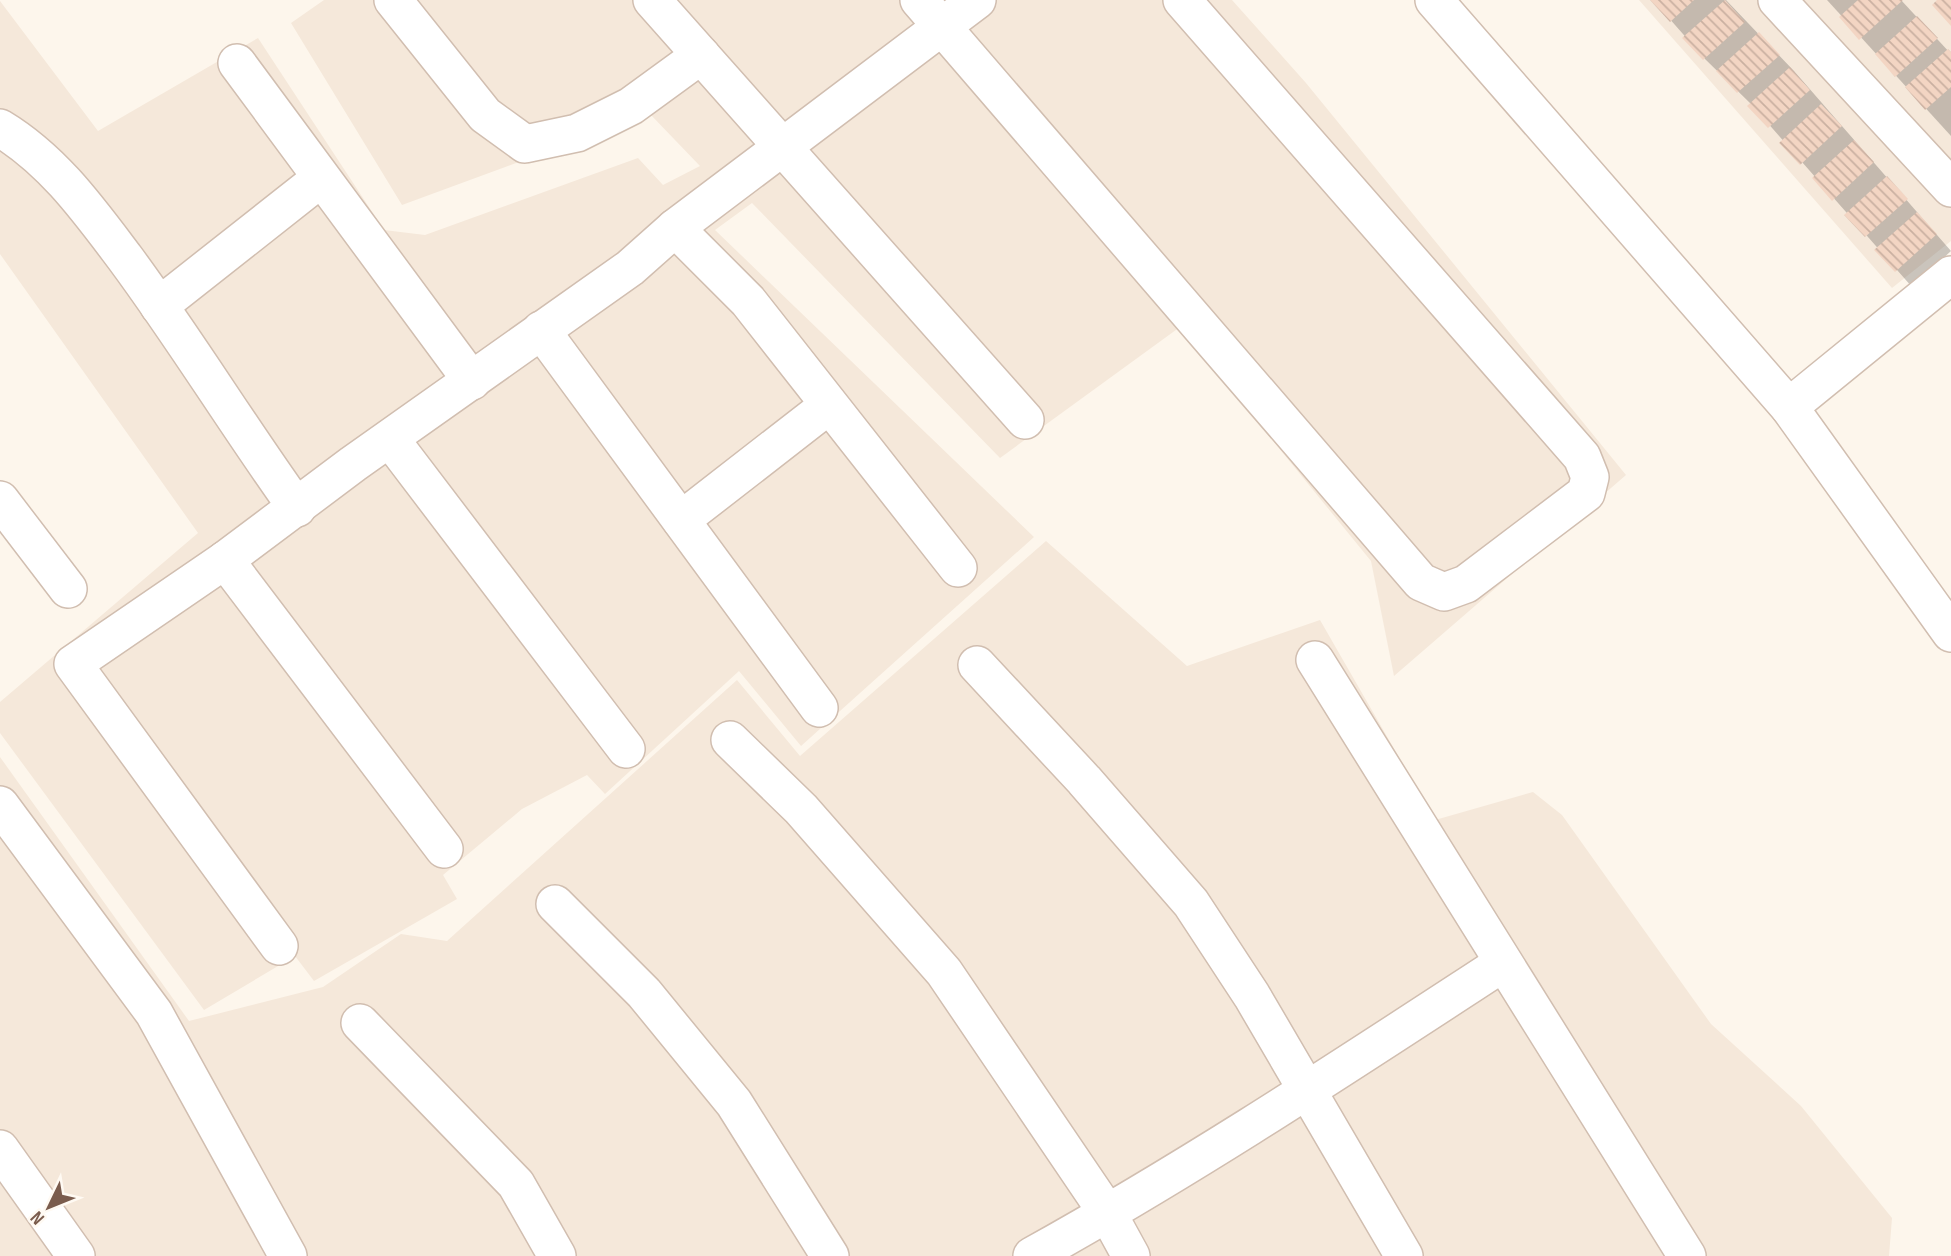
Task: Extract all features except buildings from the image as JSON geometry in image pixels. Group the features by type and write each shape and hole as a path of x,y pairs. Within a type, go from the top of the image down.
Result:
{"street":[{"path":"393,0 485,115 526,144 577,133 631,106 701,55"},
{"path":"652,0 1025,420"},
{"path":"919,0 1420,582 1444,592 1466,584 1586,494 1590,477 1582,457 1182,0"},
{"path":"279,946 73,664 225,561 353,464 391,440 630,268 675,228 977,0"},
{"path":"1434,0 1789,407 1951,633"},
{"path":"1777,0 1951,188"},
{"path":"237,63 472,382"},
{"path":"0,128 61,175 159,306 297,508"},
{"path":"159,306 320,179"},
{"path":"675,228 748,301 958,569"},
{"path":"1789,407 1951,275"},
{"path":"541,330 819,708"},
{"path":"681,520 830,405"},
{"path":"391,440 626,749"},
{"path":"0,500 68,589"},
{"path":"225,561 444,849"},
{"path":"1315,660 1687,1256"},
{"path":"977,665 1084,780 1191,903 1308,1090 1404,1256"},
{"path":"730,740 801,809 944,972 1108,1214 1131,1256"},
{"path":"0,805 154,1013 288,1256"},
{"path":"555,904 644,992 734,1103 830,1256"},
{"path":"1032,1256 1108,1214 1308,1090 1503,963"},
{"path":"360,1023 516,1184 557,1256"},
{"path":"0,1149 76,1256"}],"shaded area":[{"path":"324,0 1232,0 1306,83 1626,475 1394,676 1371,561 1180,327 1000,458 752,203 715,230 1034,537 801,746 739,671 605,794 587,775 522,809 443,875 457,899 314,981 295,956 204,1010 0,733 0,702 198,533 0,254 0,1 98,131 258,38 384,230 425,235 638,158 663,185 700,166 650,114 402,205 291,23"},
{"path":"1639,0 1951,0 1951,241 1892,288"},
{"path":"1046,541 1187,666 1320,620 1435,820 1533,792 1562,815 1711,1024 1801,1106 1892,1218 1889,1256 0,1256 0,757 189,1021 323,987 401,934 447,941 737,680 800,756"}]}
